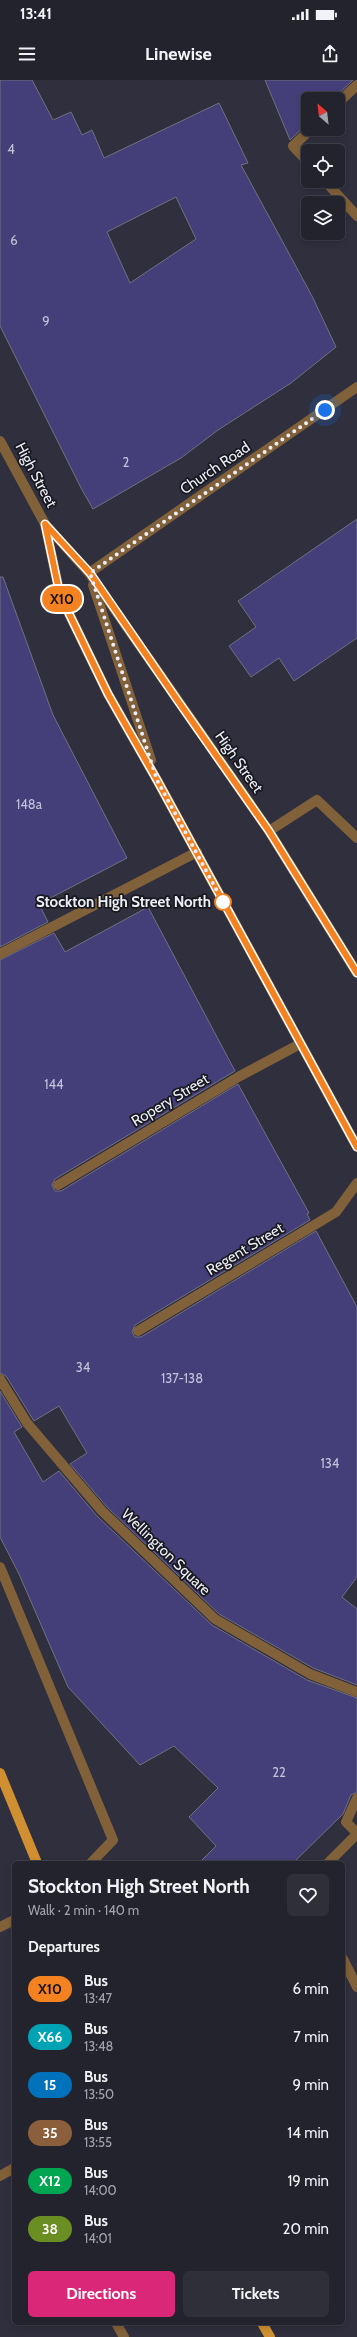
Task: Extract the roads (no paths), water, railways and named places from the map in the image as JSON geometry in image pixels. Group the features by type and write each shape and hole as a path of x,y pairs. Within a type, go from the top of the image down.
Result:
{"main road":[{"path":"0,1773 36,1861"},
{"path":"263,2325 270,2337"}],"street":[{"path":"345,96 357,85"},
{"path":"301,155 293,146 304,136"},
{"path":"331,188 357,216"},
{"name":"Church Road","path":"90,573 357,387"},
{"name":"High Street","path":"0,441 45,524 90,573 269,831 357,973"},
{"name":"High Street","path":"45,524 60,595 108,694 157,780 357,1147"},
{"name":"High Street","path":"90,573 157,780"},
{"path":"269,831 317,800 357,838"},
{"path":"0,954 196,852"},
{"name":"Ropery Street","path":"58,1185 240,1076 300,1044"},
{"name":"Regent Street","path":"138,1331 336,1212 357,1183"},
{"name":"Wellington Square","path":"0,1379 27,1423 102,1511 215,1619 310,1674 357,1692"},
{"path":"0,1567 113,1840 93,1861"},
{"path":"330,1861 357,1833 346,1822 357,1798"},
{"path":"0,1927 12,1921"},
{"path":"345,1963 357,1987"},
{"path":"0,2176 12,2169"},
{"path":"117,2325 124,2337"}],"place":[{"name":"Stockton High Street North","path":"223,902"}]}
